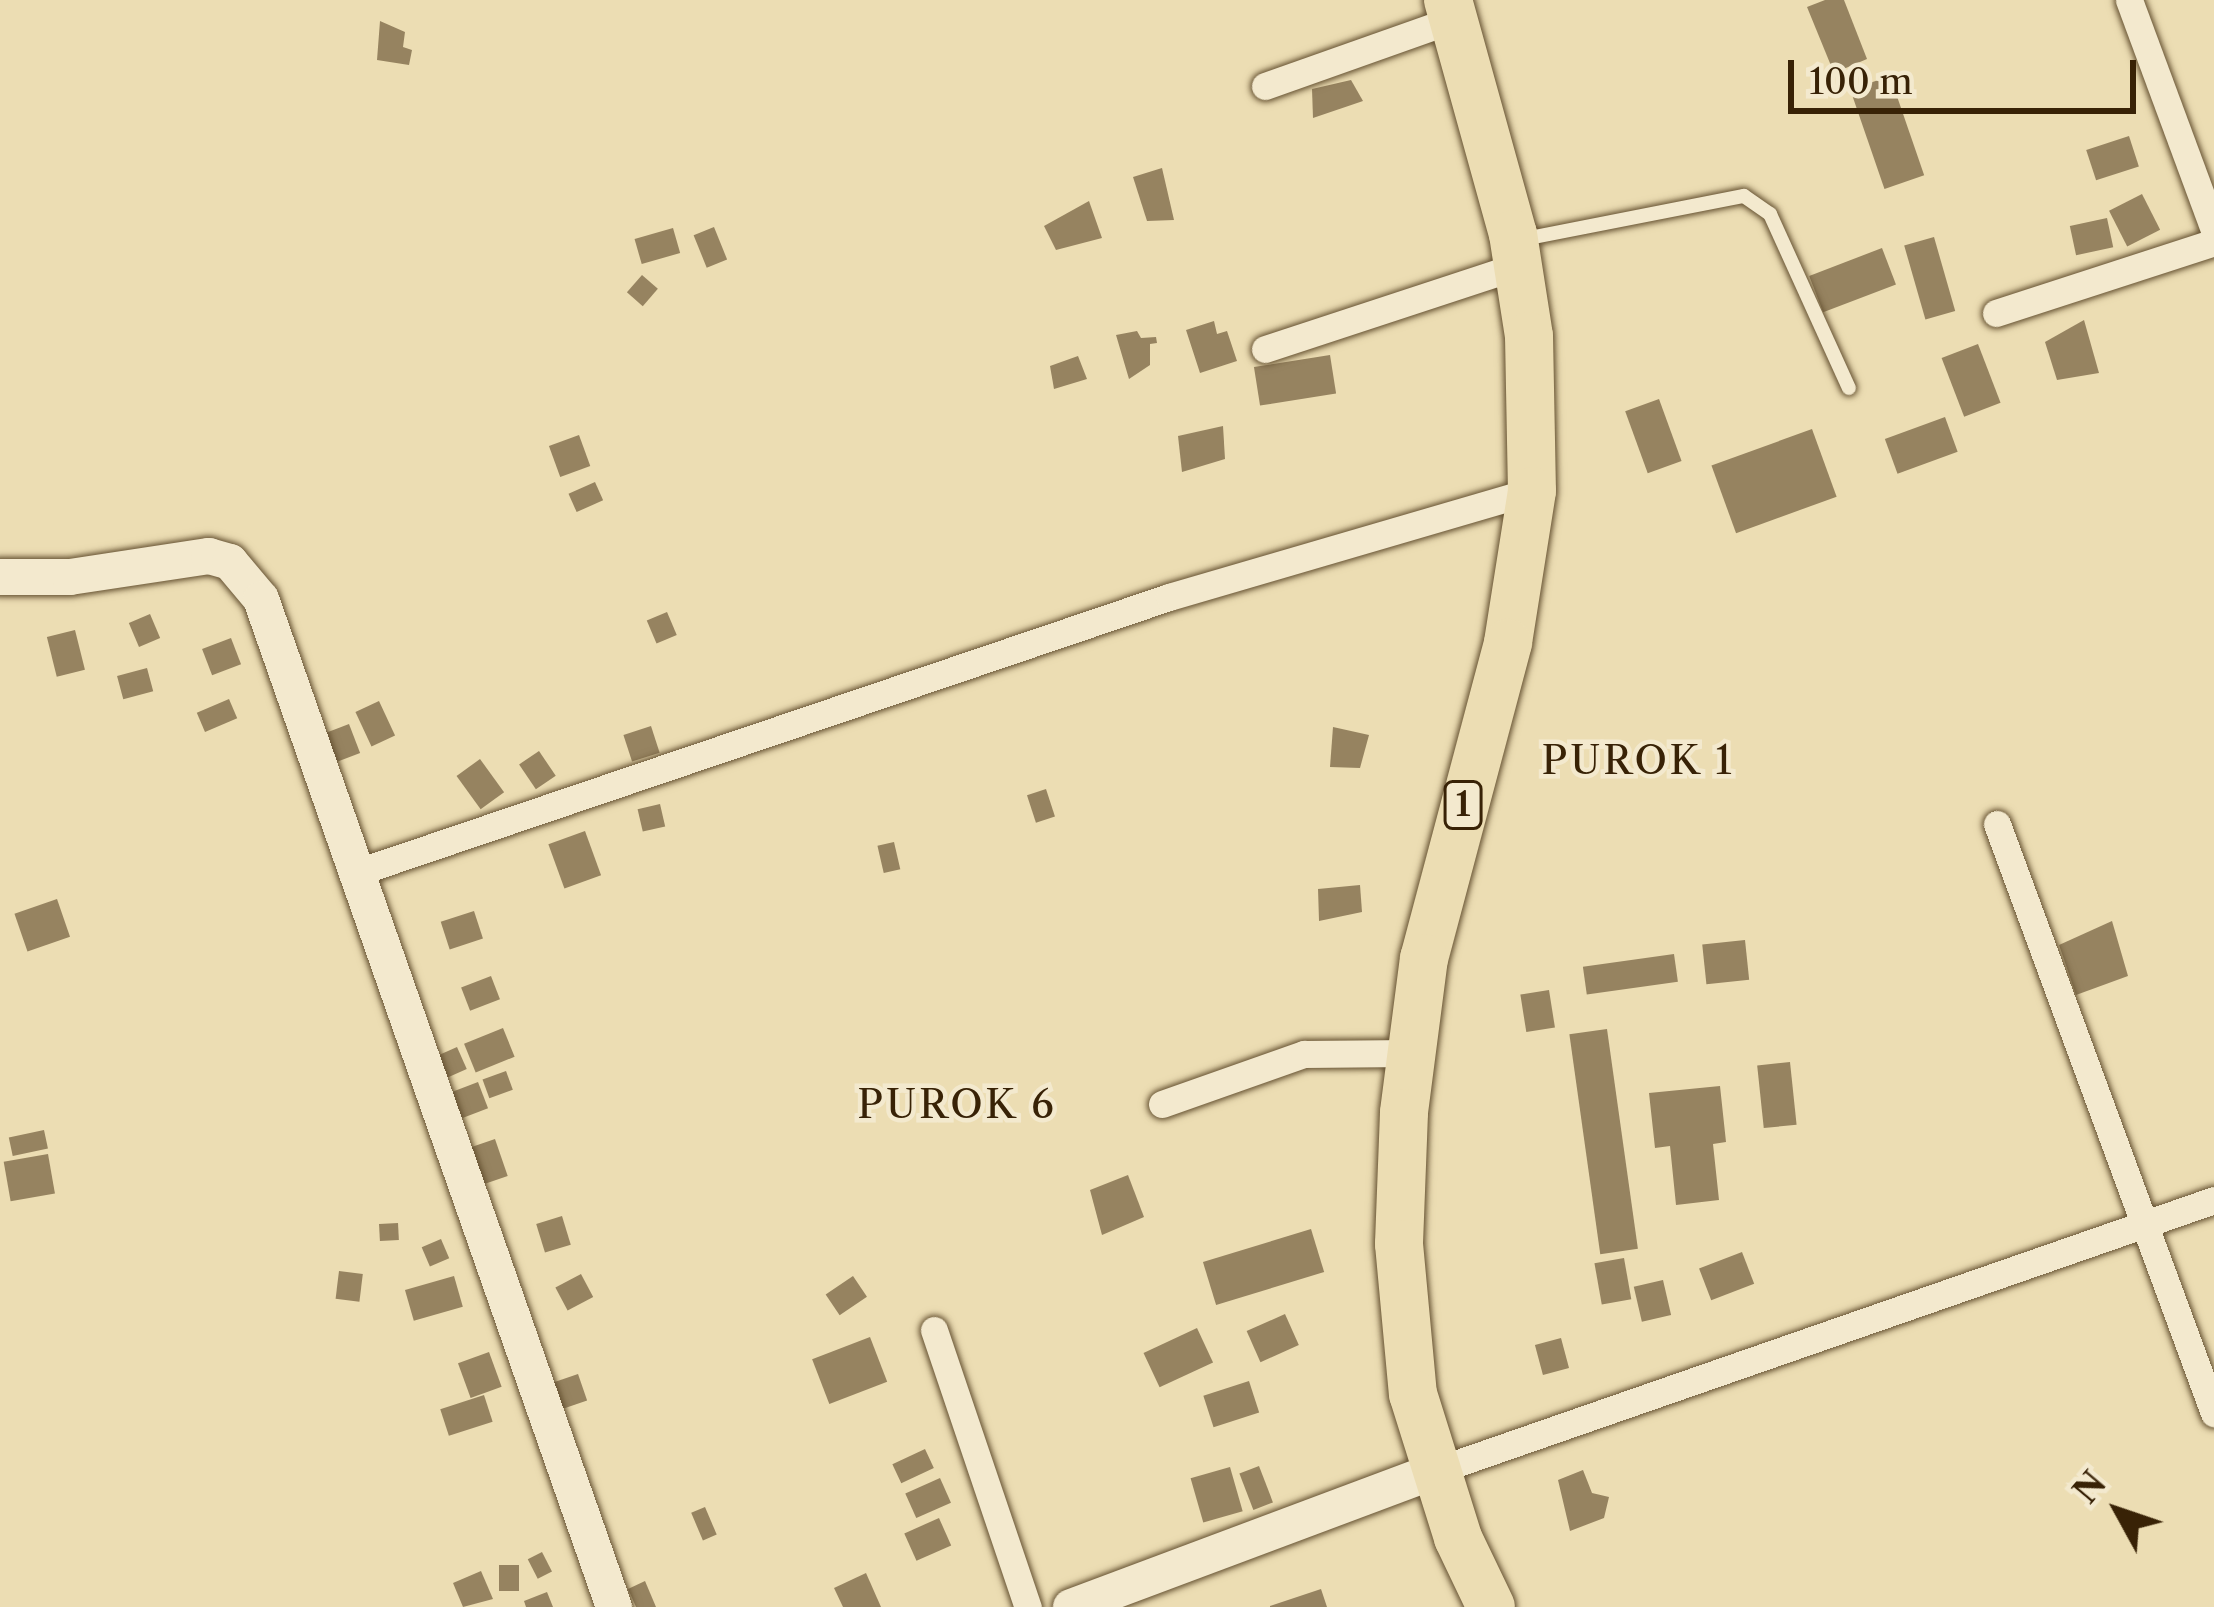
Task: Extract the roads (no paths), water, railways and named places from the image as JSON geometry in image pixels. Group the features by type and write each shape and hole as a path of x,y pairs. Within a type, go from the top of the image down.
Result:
{"highway":[{"name":"1","path":"1451,10 1515,254 1529,336 1532,491 1508,644 1424,958 1410,1053 1400,1179 1403,1320 1413,1394 1435,1471 1458,1538 1491,1607"}],"street":[{"path":"2129,0 2214,230"},
{"path":"1265,86 1451,10"},
{"path":"1996,313 2214,242"},
{"path":"1264,350 1515,254"},
{"path":"355,873 1169,597 1532,491"},
{"path":"0,577 70,578 209,556 230,562 261,599 614,1607"},
{"path":"1996,824 2214,1413"},
{"path":"1162,1104 1304,1054 1410,1053"},
{"path":"1071,1607 1435,1471 2214,1200"},
{"path":"934,1330 1028,1607"}],"lane":[{"path":"1515,254 1744,196 1770,214 1849,388"}],"district":[{"name":"PUROK 1","path":"1638,760"},
{"name":"PUROK 6","path":"957,1104"}]}
